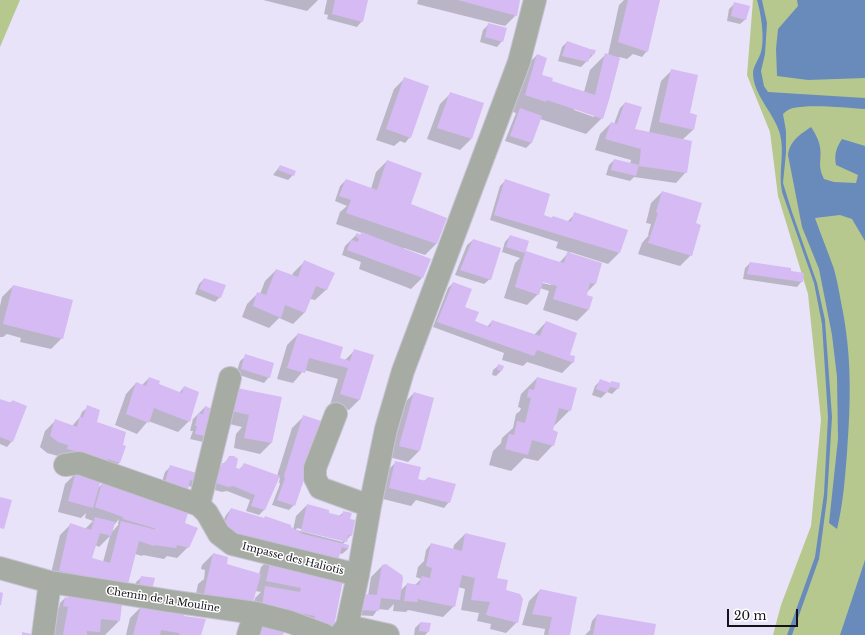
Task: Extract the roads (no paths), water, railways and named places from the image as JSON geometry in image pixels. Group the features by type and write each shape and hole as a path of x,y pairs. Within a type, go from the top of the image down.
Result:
{"street":[{"path":"388,635 343,630 358,575 370,506 386,429 403,371 519,62 535,0"},
{"path":"65,465 79,463 199,505 230,378"},
{"path":"336,414 315,468 315,478 320,488 370,506"},
{"name":"Impasse des Haliotis","path":"199,505 207,513 220,534 232,544 358,575"},
{"name":"Chemin de la Mouline","path":"0,568 50,582 255,613 290,622 325,635"},
{"path":"43,635 50,582"},
{"path":"248,635 255,613"}],"water":[{"path":"757,0 762,0 767,23 765,54 761,71 764,86 768,92 865,98 865,109 810,106 793,108 783,114 786,131 786,153 783,183 817,283 825,320 832,417 827,499 819,559 792,635 787,635 815,557 824,494 828,417 822,324 814,283 782,192 782,148 780,134 773,118 756,89 754,81 753,72 761,52 763,40"},
{"path":"797,0 865,0 865,78 808,80 777,76 776,49 778,29 798,6"},
{"path":"811,127 819,144 820,166 824,179 834,182 856,183 858,175 836,165 836,152 842,139 865,146 865,241 852,219 840,215 815,218 836,277 845,321 849,359 850,396 845,482 837,529 829,523 838,439 837,377 832,335 819,269 802,227 788,155 794,141"},
{"path":"865,560 865,635 840,635"}]}
